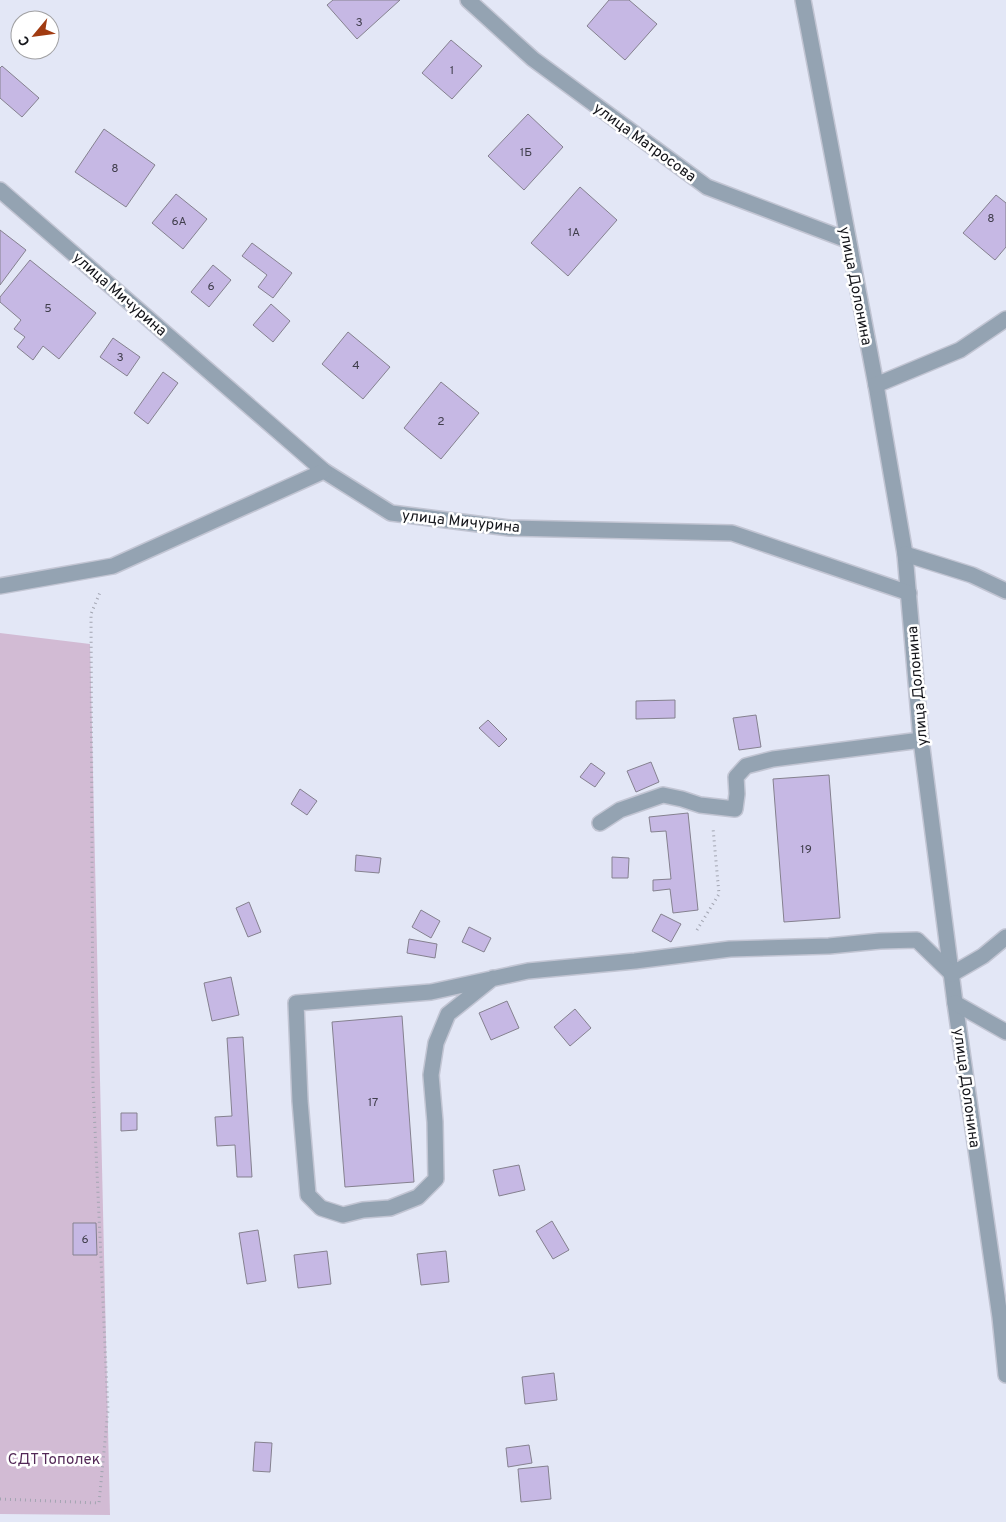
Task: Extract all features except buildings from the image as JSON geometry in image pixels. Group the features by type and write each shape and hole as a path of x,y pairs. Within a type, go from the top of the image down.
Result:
{"street":[{"name":"улица Матросова","path":"468,0 533,59 707,187 847,240"},
{"name":"улица Долонина","path":"803,0 876,385 905,554 921,740 955,1004 1000,1317 1006,1375"},
{"name":"улица Мичурина","path":"0,190 324,471 391,513 510,528 732,533 909,592"},
{"path":"876,385 960,350 1006,319"},
{"path":"0,586 112,566 324,471"},
{"path":"905,554 972,575 1006,591"},
{"path":"600,823 620,810 663,795 700,805 735,809 736,777 746,766 773,760 921,740"},
{"path":"493,978 448,1014 436,1043 431,1075 435,1122 436,1179 418,1197 390,1208 363,1210 344,1215 320,1208 308,1195 300,1101 296,1003 431,992 528,970 730,949 917,940 952,974 983,956 1006,936"},
{"path":"955,1004 1006,1032"}],"path":[{"path":"0,1499 99,1503 108,1410 93,1086 91,614 112,566"},
{"path":"673,956 691,939 719,894 711,806"}],"green space":[{"name":"СДТ Тополек","path":"0,633 90,644 110,1515 0,1514"}]}
